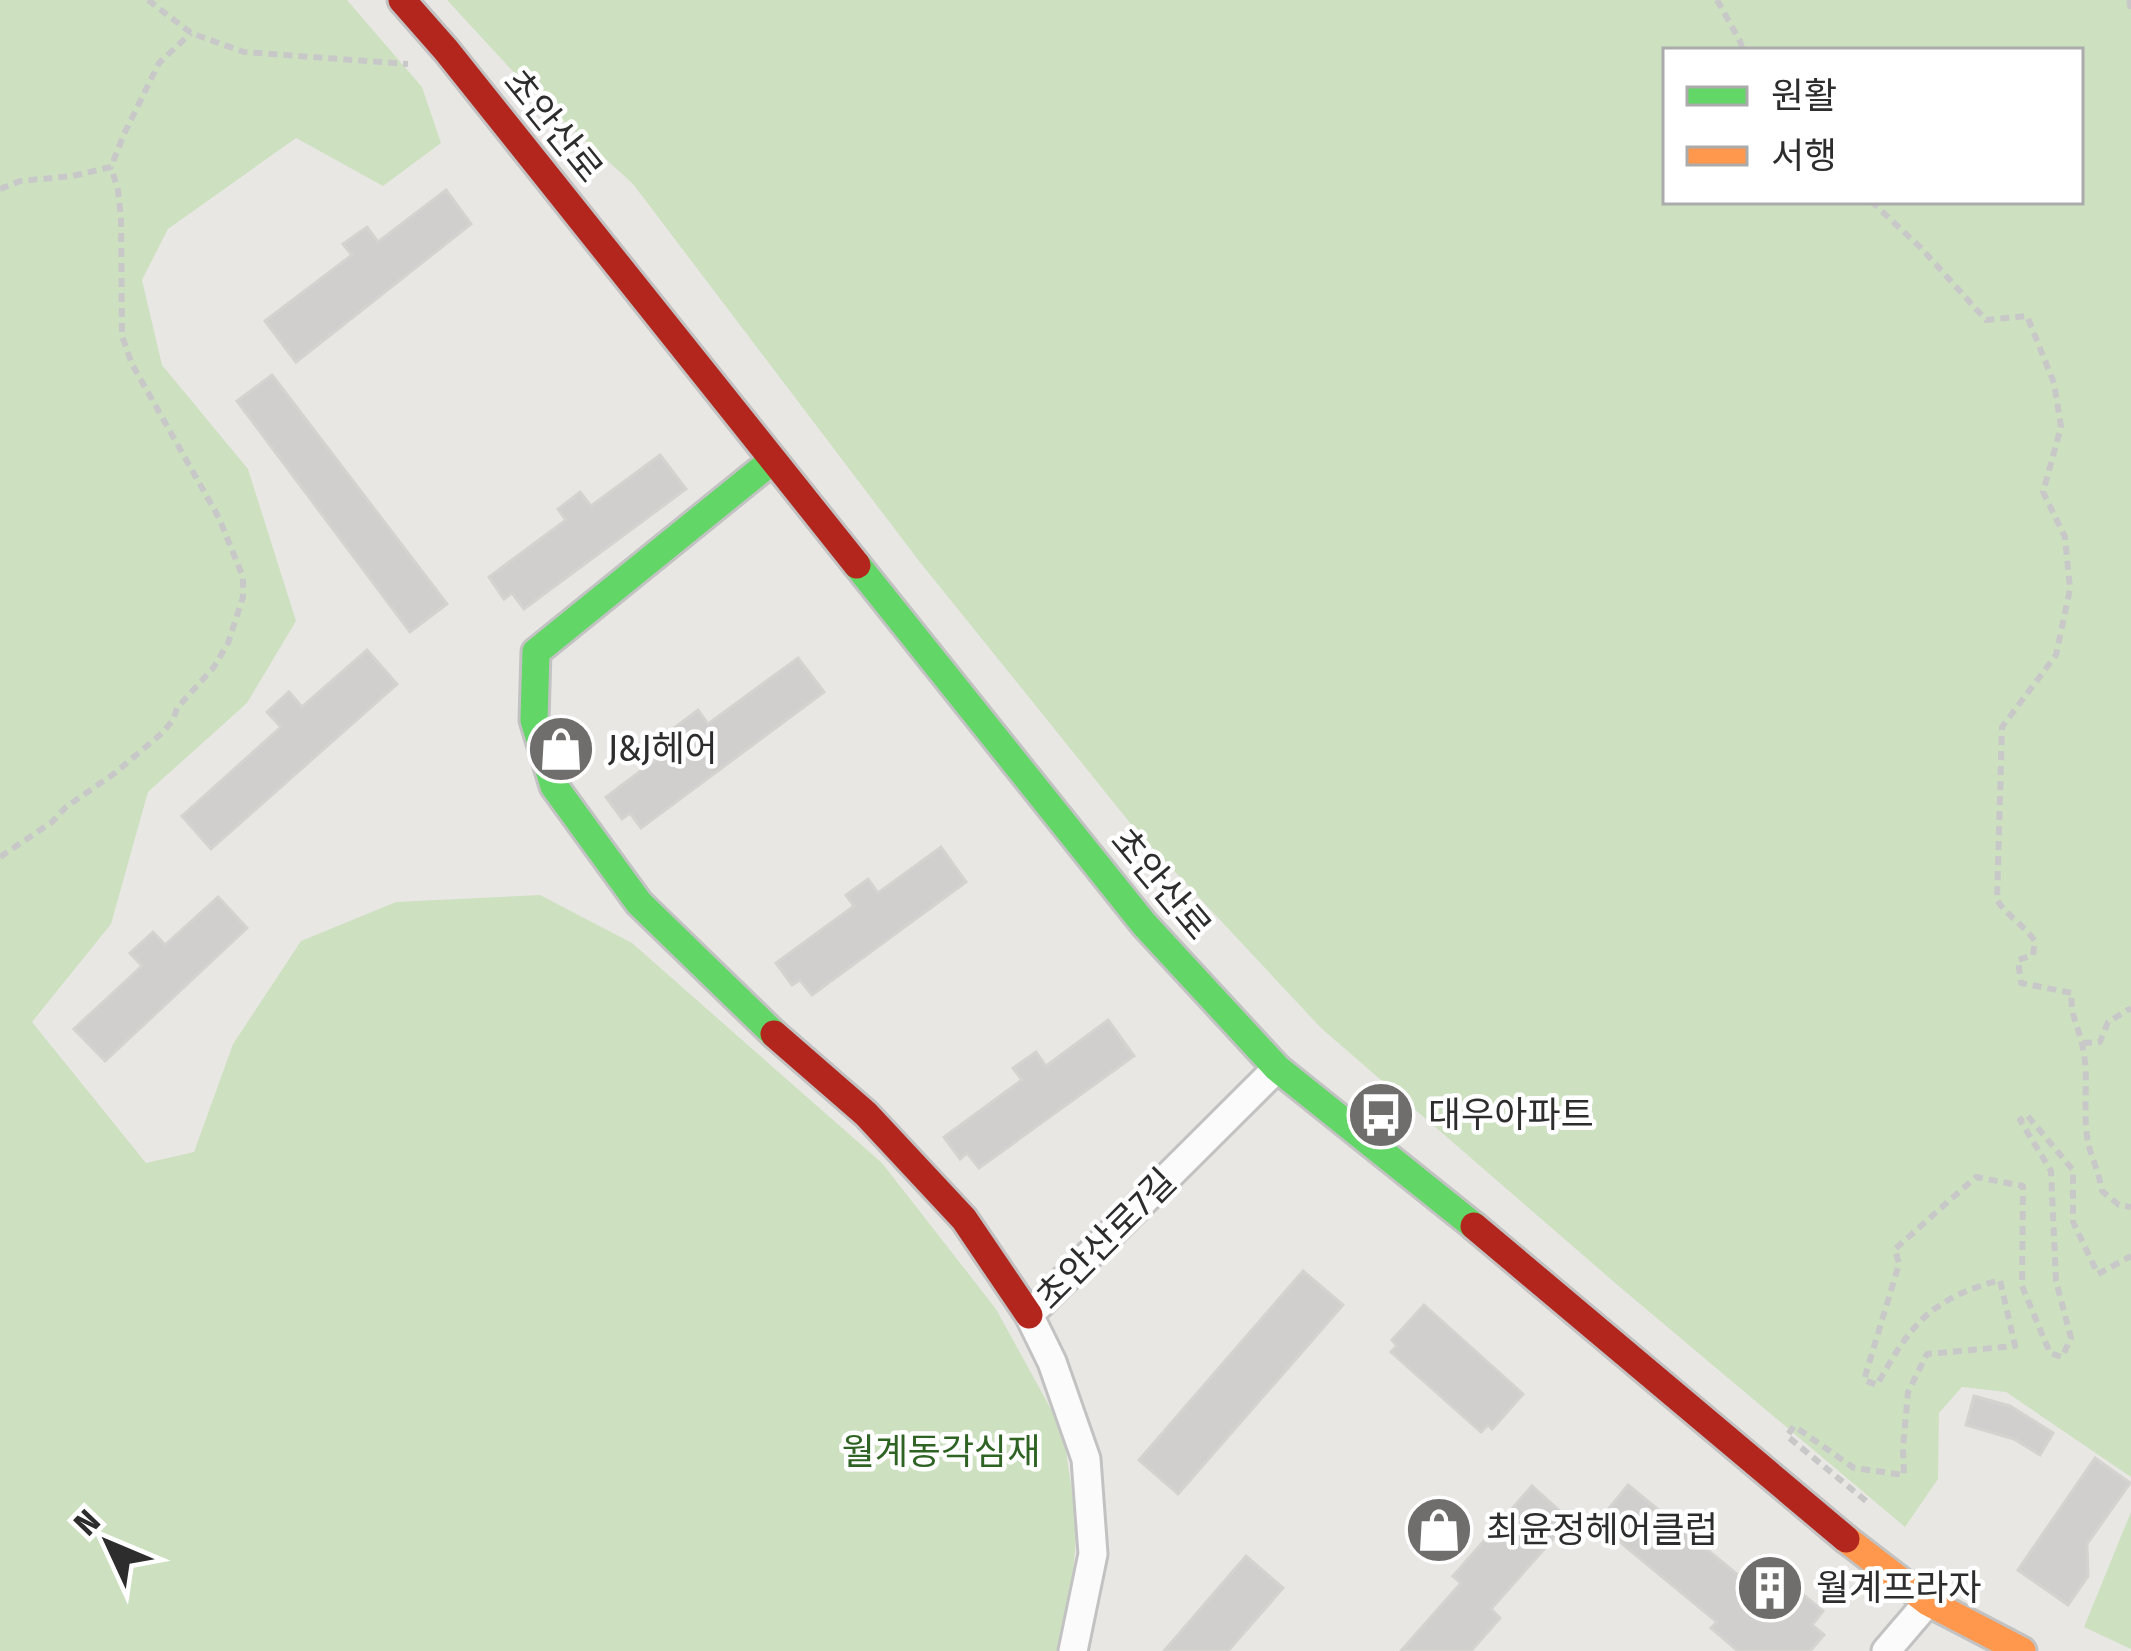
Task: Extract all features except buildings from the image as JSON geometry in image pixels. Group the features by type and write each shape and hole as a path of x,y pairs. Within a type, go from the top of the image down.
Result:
{"street":[{"name":"초안산로","path":"402,0 1144,924 1277,1068 1514,1258 1843,1537 1928,1602 2022,1651"},
{"path":"773,460 536,652 534,720 554,786 639,903 785,1045 866,1114 964,1219 1029,1315"},
{"name":"초안산로7길","path":"1073,1651 1093,1553 1086,1459 1052,1362 1029,1315 1277,1068"},
{"path":"1886,1651 1928,1602"}],"path":[{"path":"148,0 191,33 244,52 408,64"},
{"path":"1717,0 1742,48"},
{"path":"2129,0 2131,10"},
{"path":"0,857 52,822 66,806 116,773 162,733 177,708 214,668 243,597 244,577 219,518 132,364 122,336 121,218 111,167 158,63 191,33"},
{"path":"0,189 20,181 111,167"},
{"path":"1874,204 1986,320 2027,316 2054,383 2061,427 2043,492 2065,537 2070,590 2056,655 2002,727 1997,900 2035,941 2032,955 2018,960 2021,983 2072,993 2070,1008 2083,1043 2086,1072 2087,1142 2102,1191 2119,1205 2131,1207"},
{"path":"2083,1043 2100,1042 2108,1022 2131,1008"},
{"path":"1866,1501 1787,1436 1794,1426 1854,1468 1904,1475 1908,1392 1928,1354 2015,1346 2000,1280 1964,1290 1930,1311 1902,1341 1877,1385 1864,1380 1899,1264 1895,1249 1976,1178 2023,1186 2021,1286 2050,1353 2062,1357 2072,1338 2056,1281 2051,1171 2020,1120 2027,1115 2073,1170 2073,1222 2098,1274 2131,1256"}],"green space":[{"name":"월계동각심재","path":"0,0 347,0 422,87 441,143 383,186 296,138 168,229 142,280 162,365 248,469 296,621 247,703 148,792 111,924 32,1022 146,1163 194,1152 233,1044 301,941 396,902 540,895 632,943 882,1163 996,1309 1063,1431 1077,1526 1071,1599 1060,1651 0,1651"},
{"path":"447,0 2131,0 2131,1477 2006,1392 1962,1387 1939,1413 1938,1479 1905,1527 1621,1288 1321,1028 1135,829 919,561 633,184 532,92"},
{"path":"2131,1512 2131,1649 2084,1627"}],"traffic: fast":[{"path":"773,460 536,652 534,720 554,786 639,903 774,1034"},
{"path":"857,565 1144,924 1277,1068 1474,1226"}],"traffic: slow":[{"path":"1846,1539 1928,1602 2022,1651"}],"traffic: jam":[{"path":"402,0 857,565"},
{"path":"774,1034 866,1114 964,1219 1029,1315"},
{"path":"1474,1226 1846,1539"}],"place":[{"name":"J&J헤어","path":"561,749"},
{"name":"대우아파트","path":"1381,1115"},
{"name":"최윤정헤어클럽","path":"1439,1530"},
{"name":"월계프라자","path":"1770,1588"}]}
